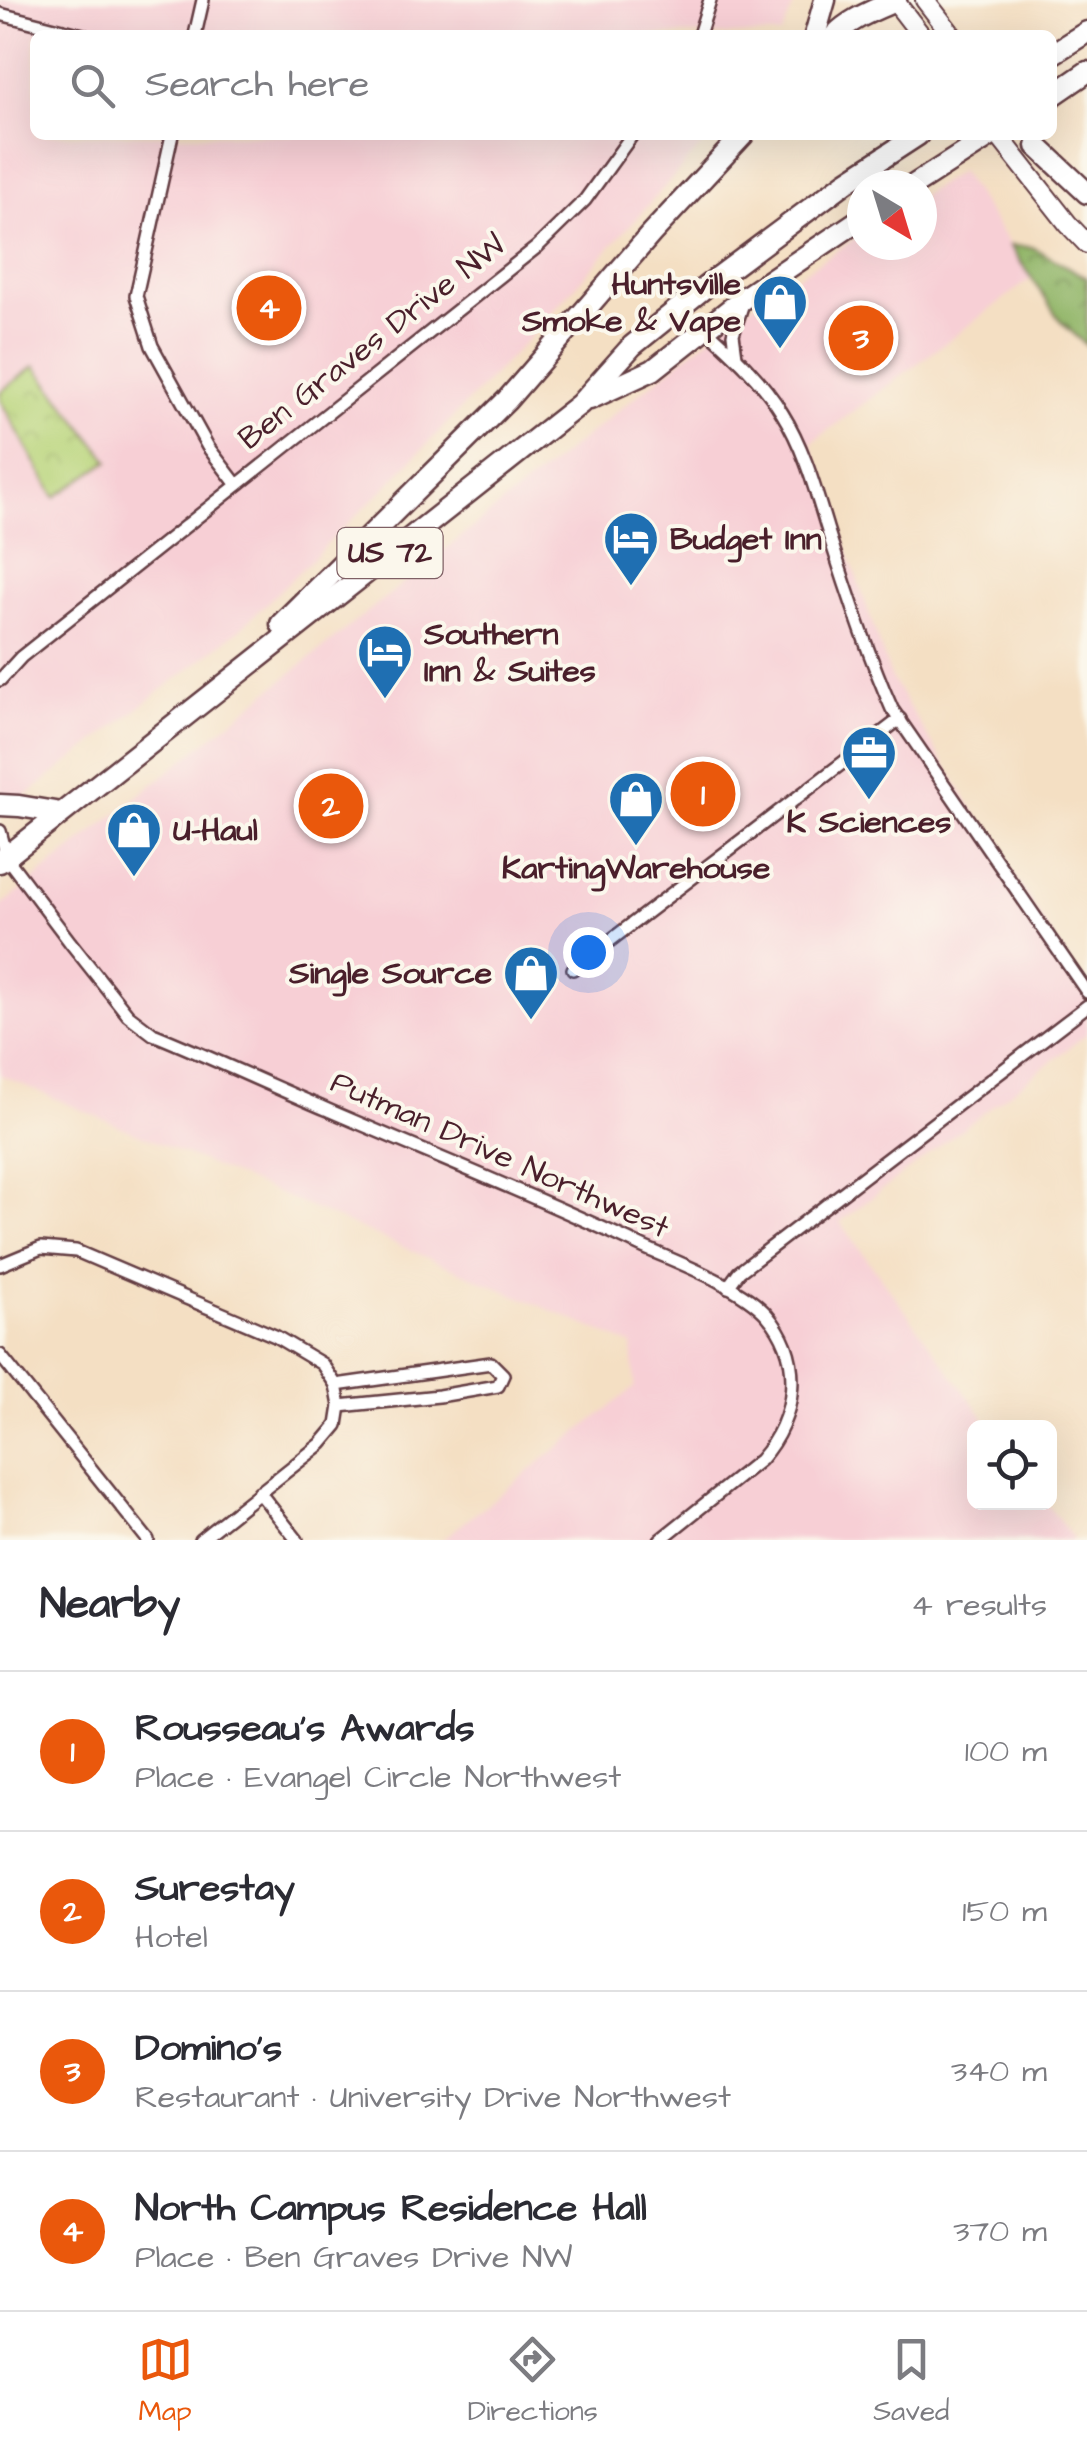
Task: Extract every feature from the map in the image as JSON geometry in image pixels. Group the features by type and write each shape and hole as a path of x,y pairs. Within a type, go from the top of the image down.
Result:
{"highway":[{"path":"816,30 825,0"},
{"path":"841,30 867,11 895,0"},
{"path":"1057,51 1087,32"},
{"path":"1057,93 1084,76"},
{"path":"186,714 324,584 482,426 738,140"},
{"name":"US 72","path":"2,857 580,404 632,346 772,236 910,140"},
{"path":"937,170 987,140"},
{"path":"1033,140 1087,192"},
{"name":"US 72","path":"705,328 710,301 808,224 829,194"},
{"name":"US 72","path":"580,404 653,370 748,295 847,228"},
{"path":"0,805 62,813"}],"main road":[{"path":"895,0 917,30"},
{"path":"925,0 948,30"},
{"path":"999,140 1087,244"},
{"path":"1033,140 1087,208"}],"street":[{"path":"196,30 203,0"},
{"path":"701,30 710,0"},
{"path":"0,14 63,30"},
{"name":"Ben Graves Drive NW","path":"171,140 136,296 152,346 208,447 236,485 536,247 584,200 628,140"},
{"path":"736,356 732,334 748,295"},
{"path":"705,328 768,392 792,431 892,709 1087,992"},
{"path":"0,680 21,657 236,485"},
{"path":"0,668 21,657"},
{"path":"573,969 900,719"},
{"path":"0,830 2,857"},
{"name":"Putman Drive Northwest","path":"2,857 128,1015 154,1034 616,1234 728,1287 765,1313 778,1330 790,1358 792,1395 782,1430 760,1460 660,1540"},
{"path":"728,1287 739,1272 1087,1006"},
{"path":"0,1266 41,1248 76,1251 275,1336 322,1364 336,1385 340,1406 337,1425 320,1444 200,1540"},
{"path":"0,1355 148,1540"},
{"path":"336,1385 491,1363 503,1375 498,1386 340,1406"},
{"path":"259,1492 297,1540"}],"shaded area":[{"path":"0,0 796,0 783,30 30,30 30,140 707,140 529,338 381,492 240,629 0,816"},
{"path":"960,171 1032,278 811,443 891,678 1087,992 1087,1034 840,1222 986,1420 967,1420 967,1510 1051,1510 1074,1540 442,1540 635,1387 632,1345 0,1075 0,907 736,316 847,244 847,260 937,260 937,186"}],"green space":[{"path":"1010,246 1032,247 1087,278 1087,346 1061,322"},
{"path":"35,366 109,461 55,497 0,400 0,392"}],"place":[{"name":"North Campus Residence Hall","path":"269,308"},
{"name":"Domino's","path":"861,338"},
{"name":"Huntsville Smoke & Vape","path":"780,351"},
{"name":"Budget Inn","path":"631,588"},
{"name":"Southern Inn & Suites","path":"385,701"},
{"name":"Rousseau's Awards","path":"703,794"},
{"name":"K Sciences","path":"869,802"},
{"name":"Surestay","path":"331,806"},
{"name":"KartingWarehouse","path":"636,848"},
{"name":"U-Haul","path":"134,879"},
{"name":"Single Source","path":"531,1022"}]}
